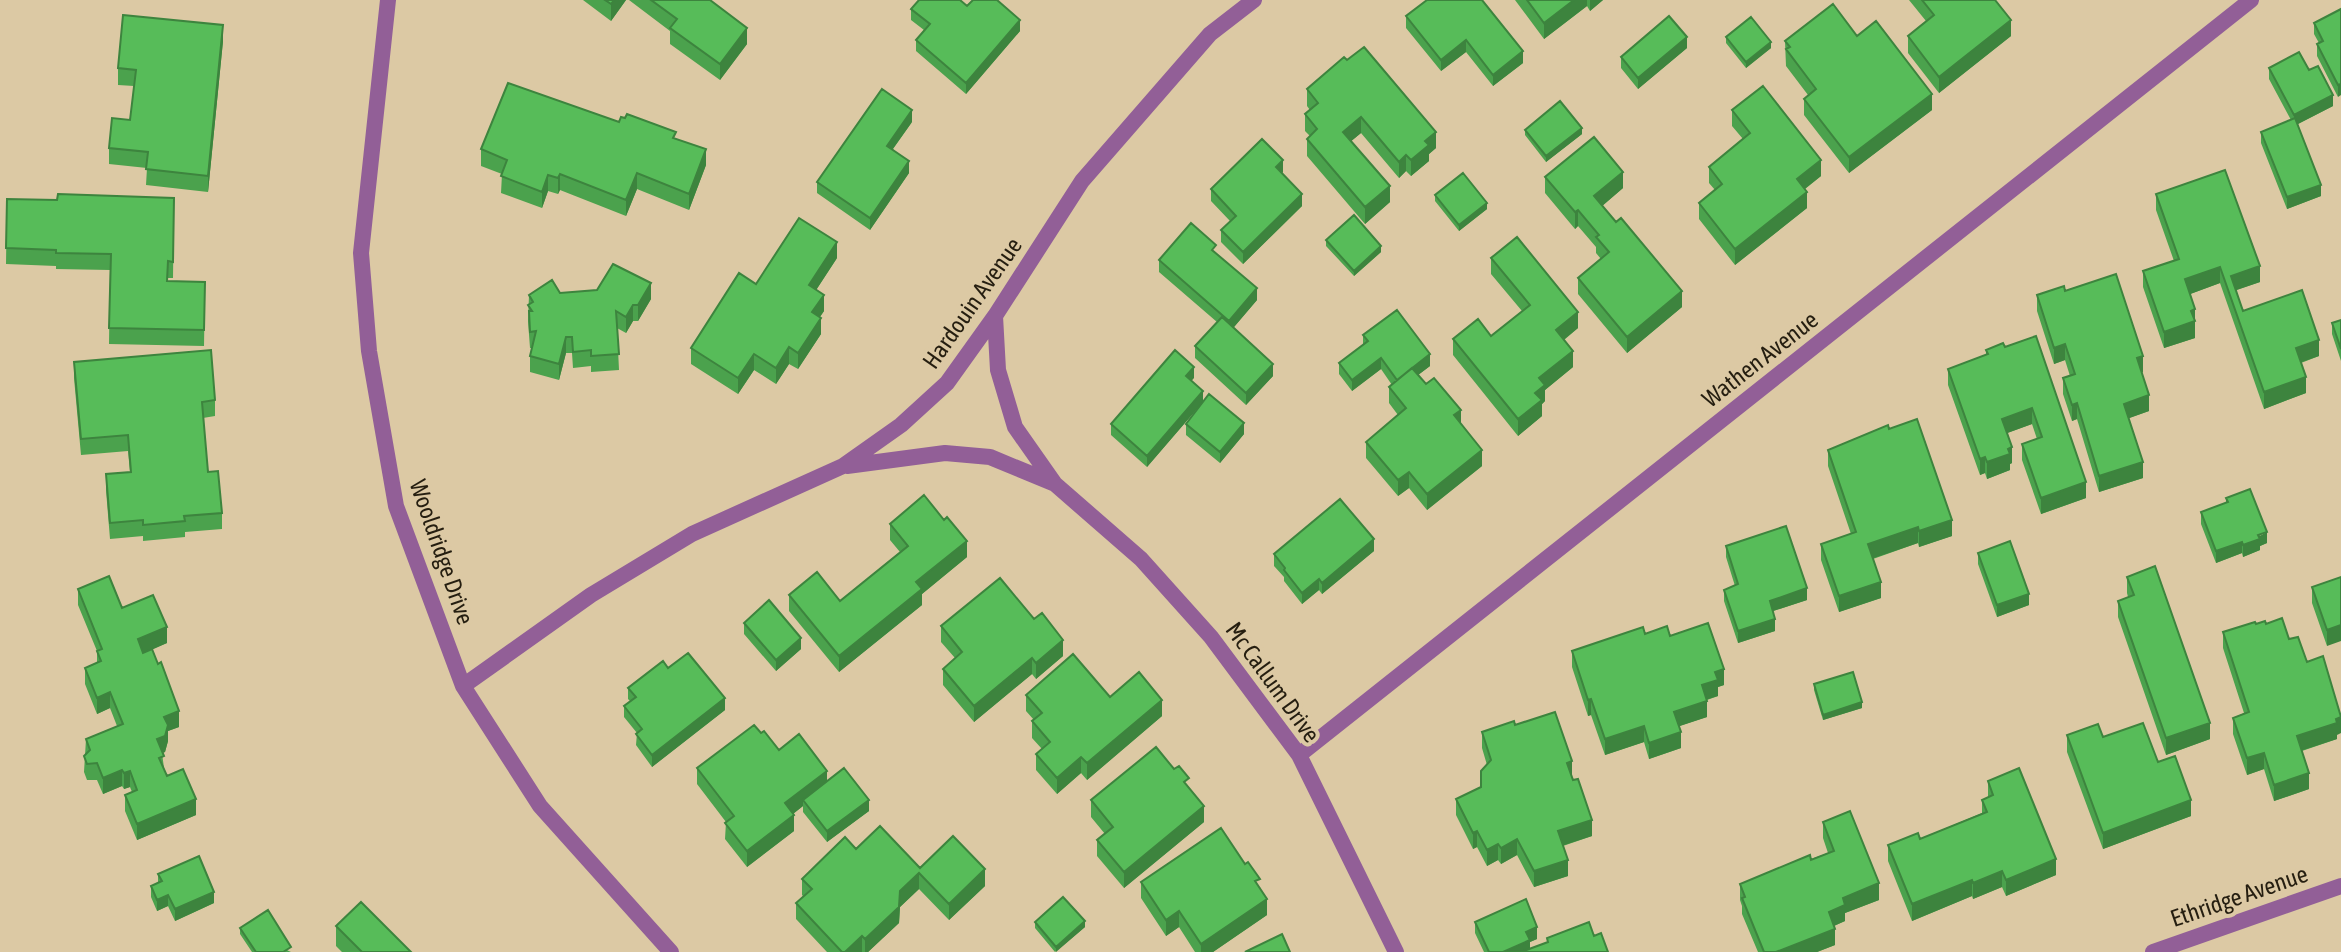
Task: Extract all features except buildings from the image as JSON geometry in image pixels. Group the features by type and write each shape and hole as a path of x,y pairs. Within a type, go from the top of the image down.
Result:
{"street":[{"name":"Wooldridge Drive","path":"388,0 361,253 369,351 396,506 463,686 540,806 671,952"},
{"name":"Hardouin Avenue","path":"463,686 591,595 692,534 843,466 901,425 947,383 995,316 1082,181 1210,34 1254,0"},
{"name":"Wathen Avenue","path":"1299,755 2251,0"},
{"name":"Mc Callum Drive","path":"995,316 998,370 1015,427 1055,484 1141,559 1211,637 1299,755 1396,952"},
{"name":"Mc Callum Drive","path":"843,466 945,453 990,457 1055,484"},
{"name":"Ethridge Avenue","path":"2153,952 2341,886"}]}
